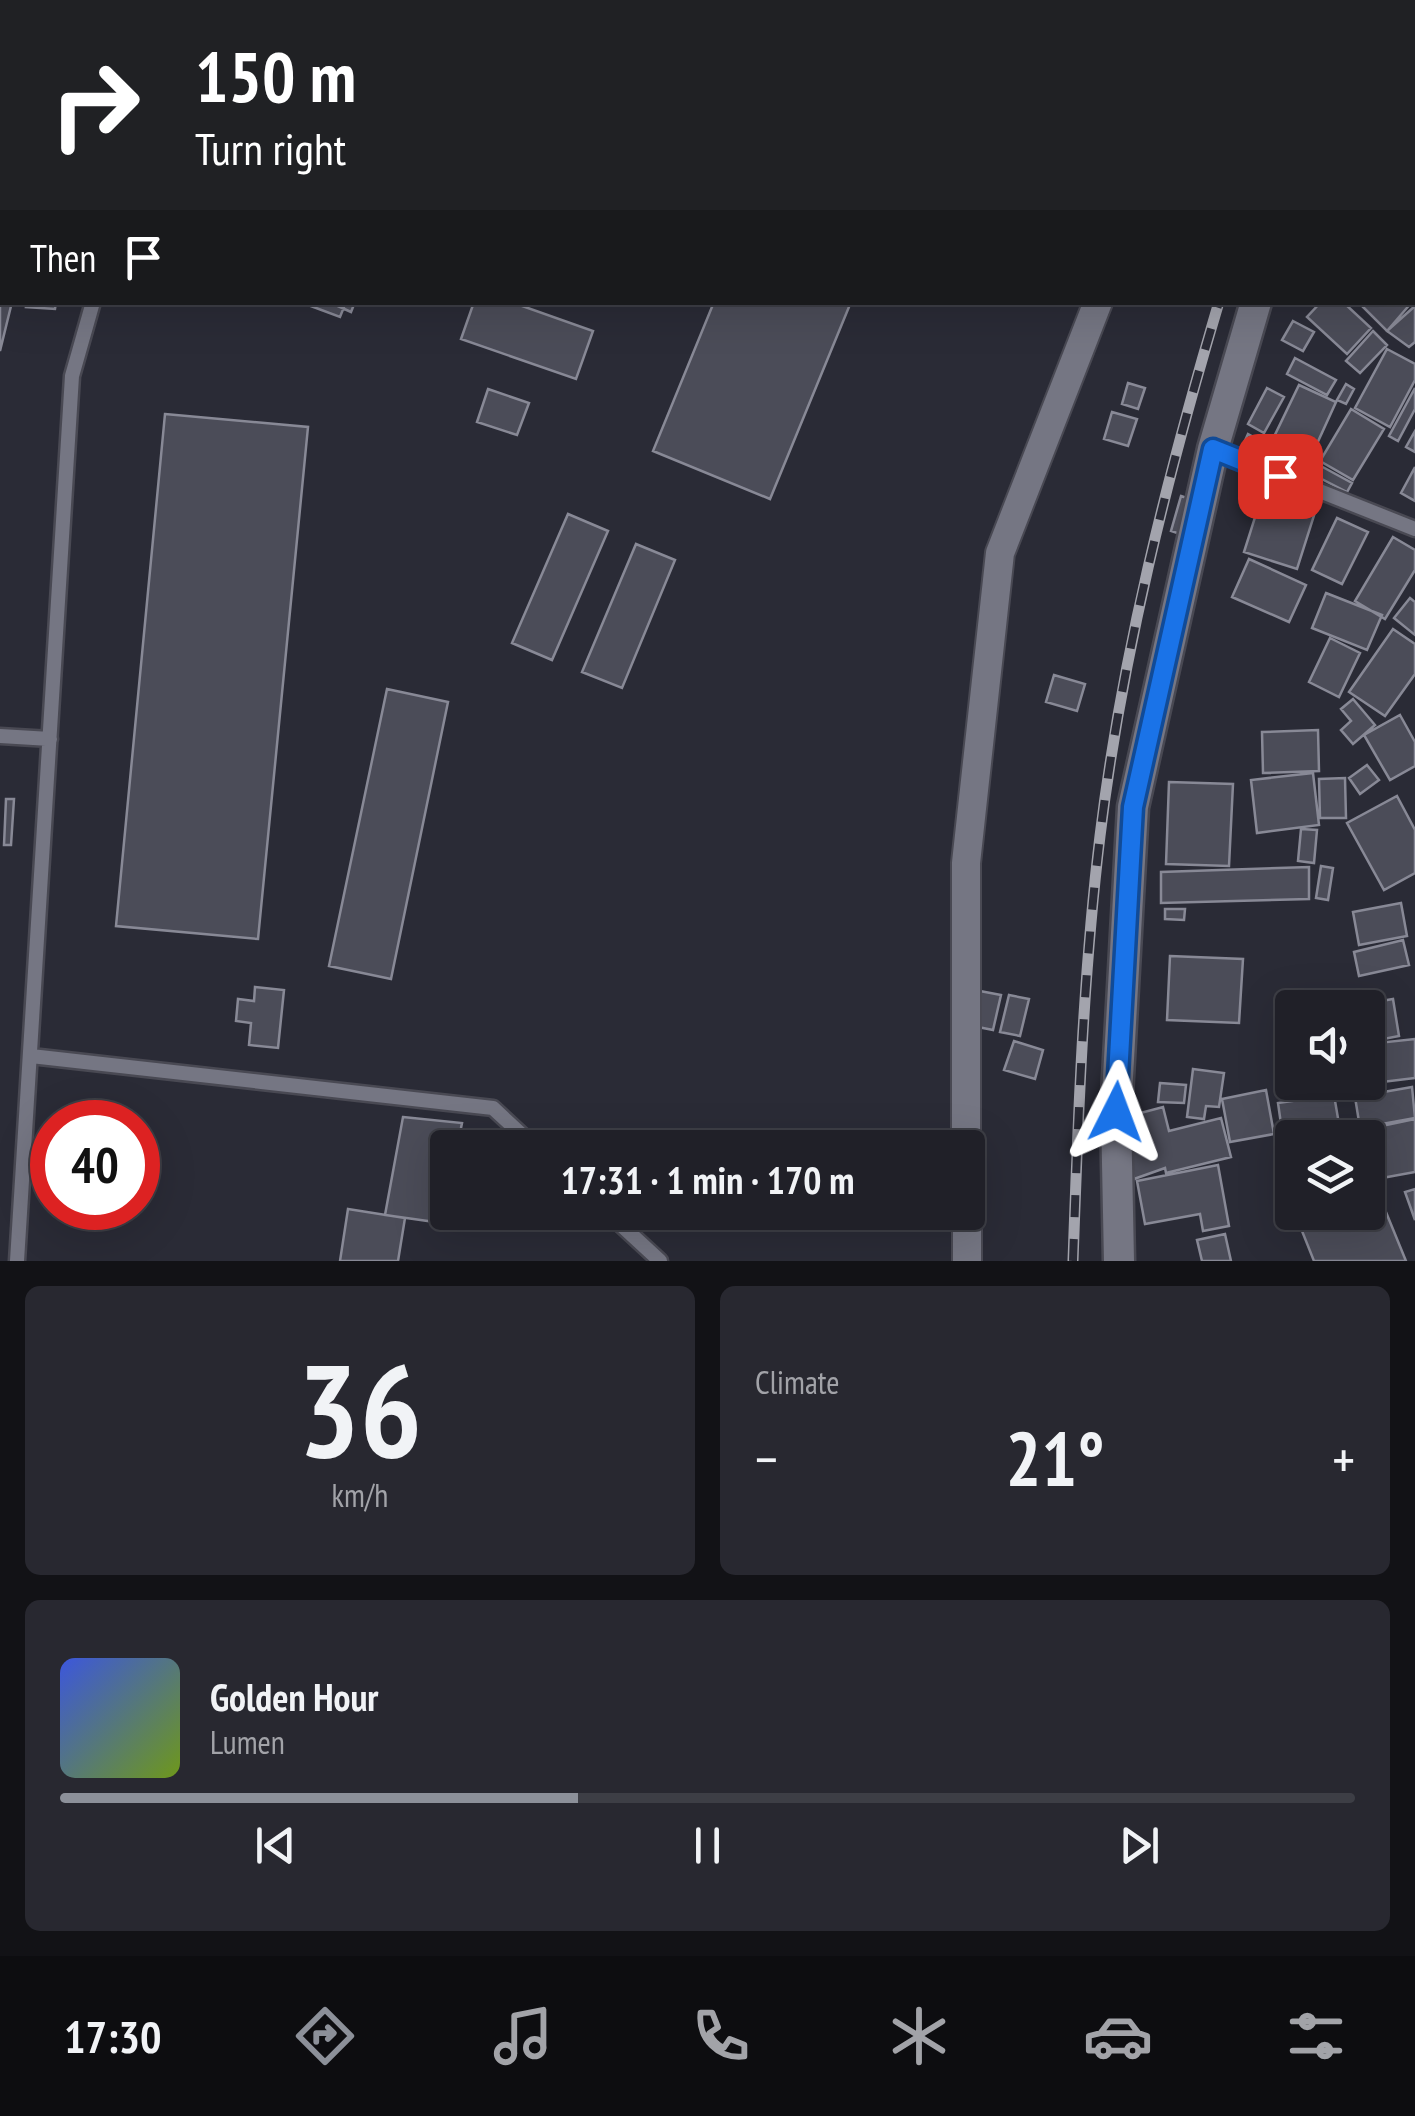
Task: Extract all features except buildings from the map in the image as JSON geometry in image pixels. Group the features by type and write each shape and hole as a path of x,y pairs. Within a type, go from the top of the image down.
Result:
{"street":[{"path":"966,1130 966,863 1000,552 1097,305"},
{"path":"1119,1261 1116,1112 1133,807 1213,449 1255,305"},
{"path":"966,1230 967,1261"}],"lane":[{"path":"17,1261 72,376 92,305"},
{"path":"1213,449 1415,529"},
{"path":"0,736 50,739"},
{"path":"32,1056 493,1108 517,1130"},
{"path":"626,1230 660,1261"}],"railway":[{"path":"1073,1261 1085,995 1109,768 1148,567 1218,305"}],"route":[{"path":"1116,1112 1133,807 1213,449 1280,476"}]}
